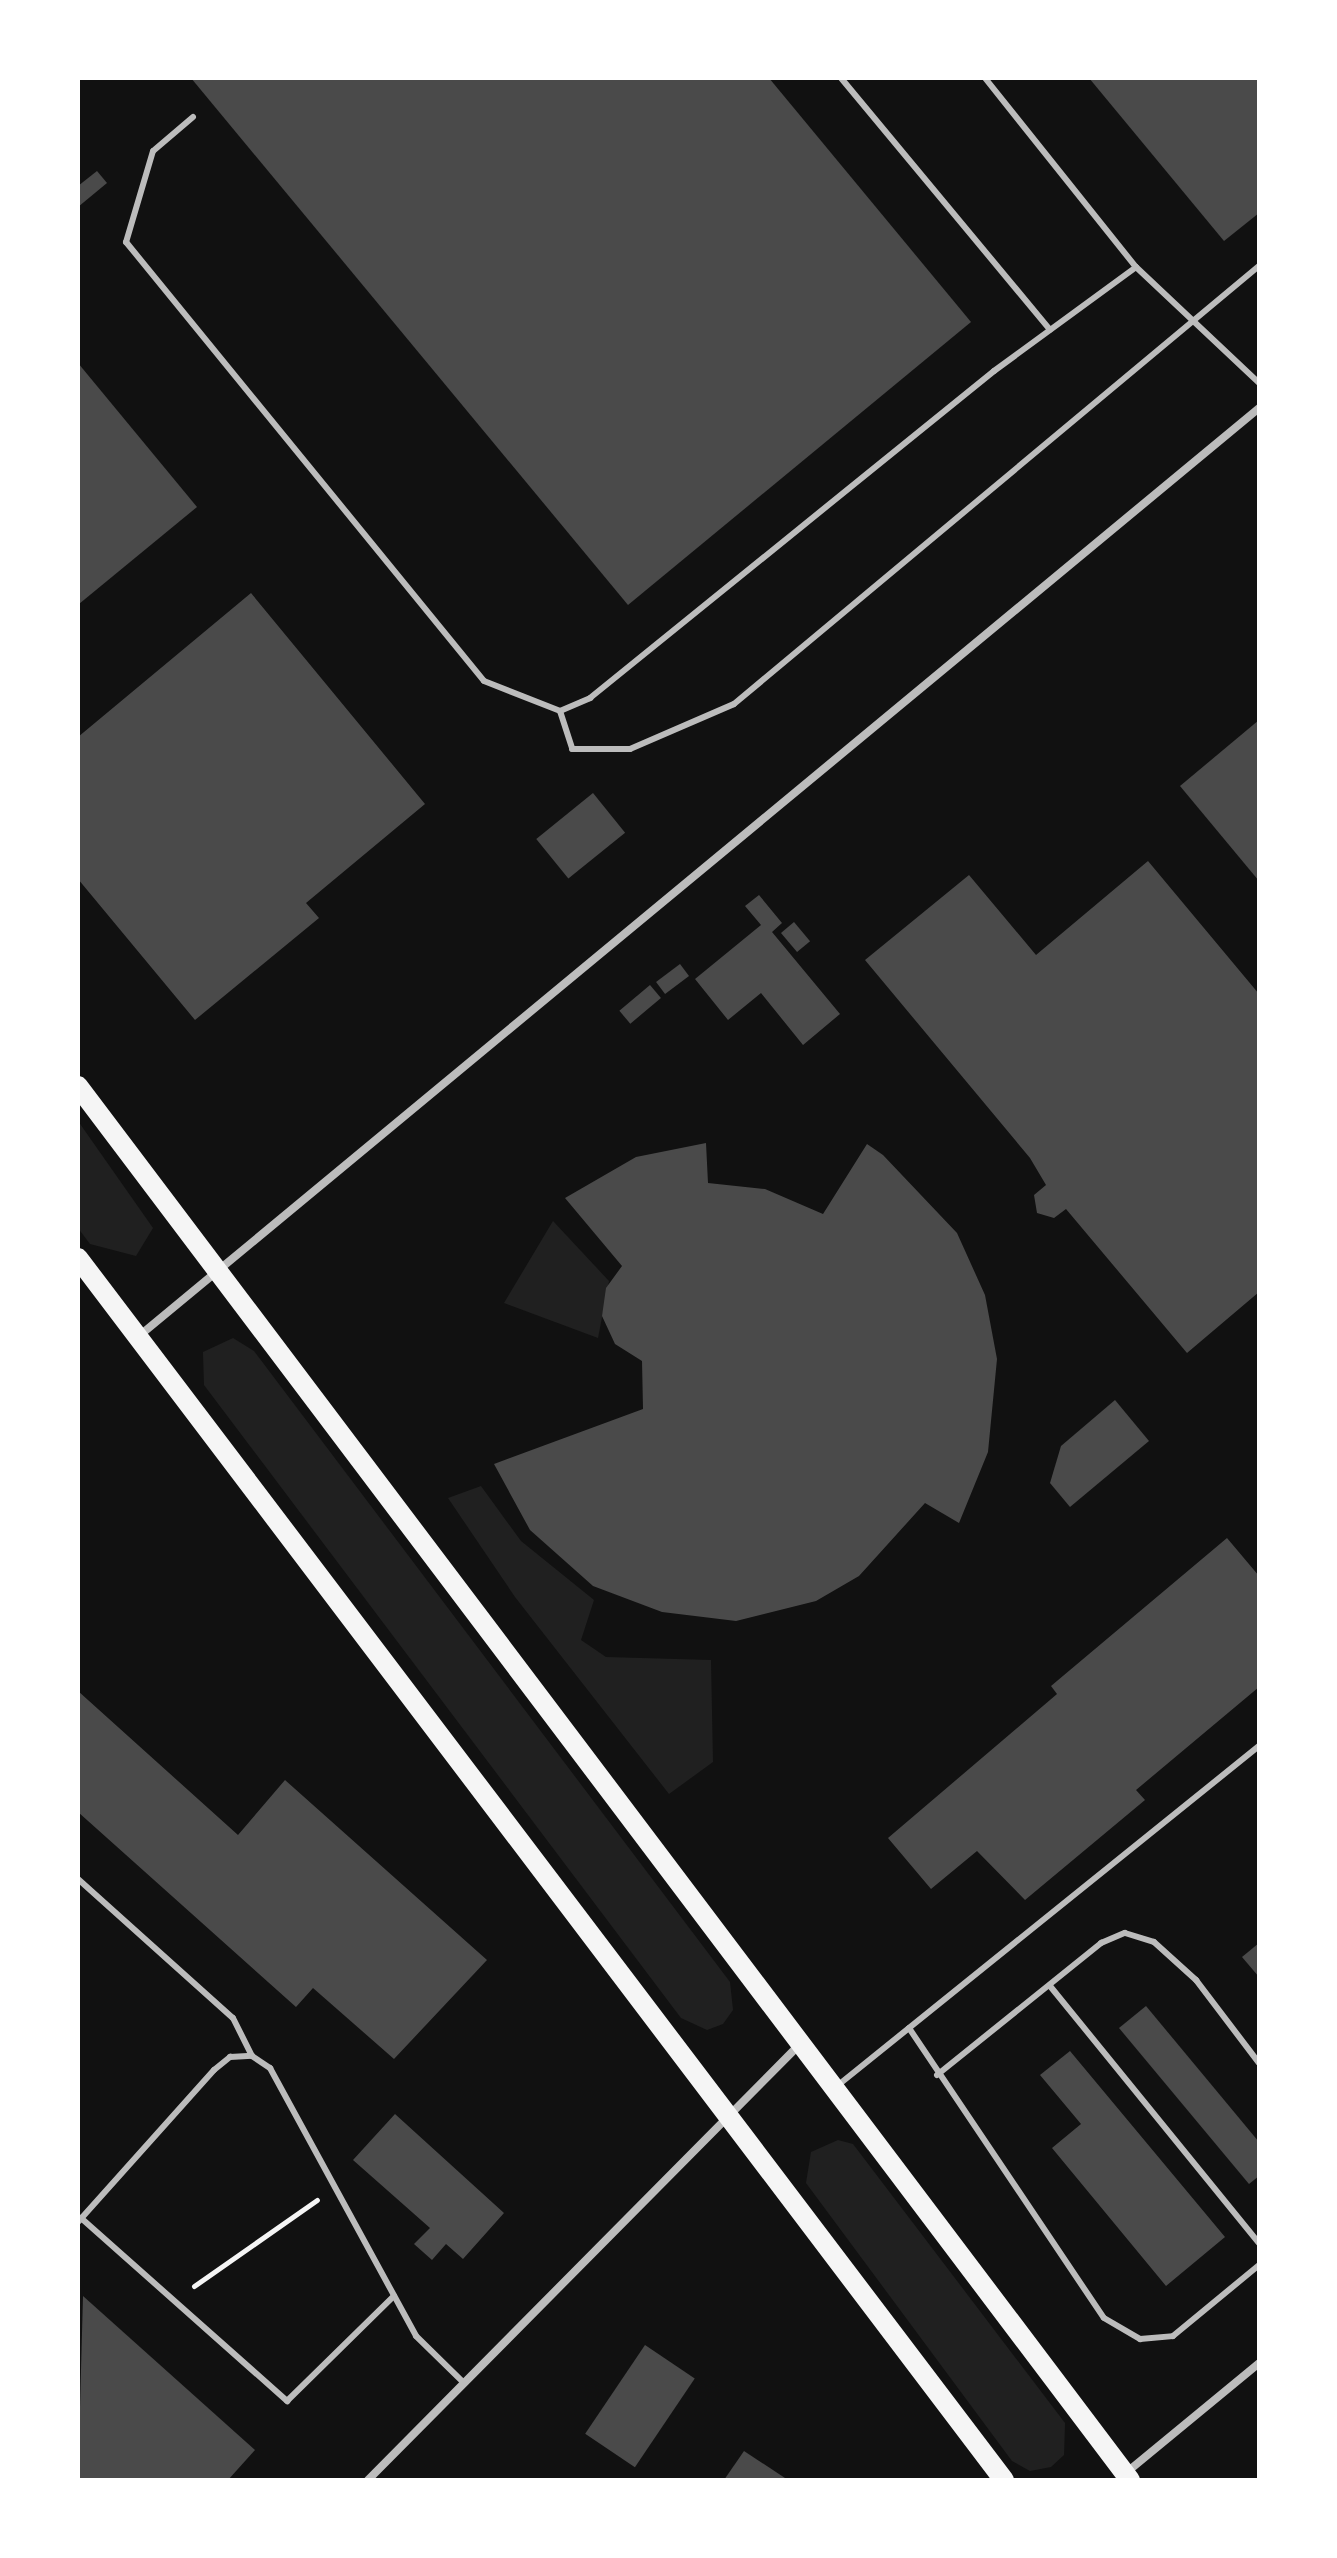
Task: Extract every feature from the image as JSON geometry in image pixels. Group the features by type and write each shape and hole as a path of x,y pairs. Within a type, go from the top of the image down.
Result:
{"main road":[{"path":"78,1086 835,2088 1124,2478"},
{"path":"78,1258 726,2119 1004,2480"}],"street":[{"path":"138,1337 1259,408"},
{"path":"368,2480 801,2043"},
{"path":"1124,2478 1259,2363"}],"lane":[{"path":"841,78 1050,330"},
{"path":"985,78 1136,267 1259,383"},
{"path":"193,117 153,151 126,242 484,681 560,711 590,698 994,371 1136,267"},
{"path":"560,711 572,749 630,749 734,704 1259,266"},
{"path":"835,2088 1259,1746"},
{"path":"78,1879 233,2018 252,2056 270,2068 416,2336 464,2383"},
{"path":"937,2075 1050,1986 1125,1933 1154,1942 1196,1980 1259,2063"},
{"path":"1050,1986 1259,2243"},
{"path":"909,2028 937,2075 1104,2318 1140,2339 1173,2336 1259,2265"},
{"path":"252,2056 230,2057 214,2070 80,2220 287,2401 394,2296"}],"path":[{"path":"175,2302 224,2260 336,2189"}],"shaded area":[{"path":"78,1121 153,1228 136,1256 90,1244 78,1228"},
{"path":"553,1221 609,1281 598,1338 504,1303"},
{"path":"233,1338 254,1351 730,1982 733,2010 723,2024 707,2030 681,2018 204,1385 203,1352"},
{"path":"481,1486 521,1541 594,1600 581,1640 606,1657 711,1660 713,1762 669,1794 515,1597 448,1498"},
{"path":"838,2140 853,2144 1065,2423 1064,2455 1051,2467 1030,2471 1012,2461 806,2183 811,2152"}],"building":[{"path":"191,78 769,78 971,322 628,605"},
{"path":"1089,78 1259,78 1259,213 1224,241"},
{"path":"97,171 107,183 78,207 78,186"},
{"path":"78,363 197,507 79,604 78,603"},
{"path":"251,593 425,804 306,903 319,918 195,1020 78,879 78,737"},
{"path":"1259,720 1259,881 1180,786"},
{"path":"593,793 625,833 568,879 536,839"},
{"path":"1148,861 1259,994 1259,1292 1187,1353 1066,1209 1054,1218 1037,1213 1034,1195 1046,1185 1030,1158 865,960 969,875 1036,955"},
{"path":"759,895 782,923 772,932 840,1014 803,1045 761,993 728,1020 695,979 761,925 745,906"},
{"path":"794,922 810,941 797,952 781,933"},
{"path":"680,964 689,976 665,994 656,982"},
{"path":"650,985 661,998 630,1024 619,1011"},
{"path":"706,1143 708,1183 765,1189 823,1214 867,1144 883,1155 957,1233 985,1295 997,1359 988,1452 959,1523 925,1503 859,1576 816,1601 736,1621 662,1612 593,1586 530,1530 494,1464 643,1409 642,1361 615,1344 602,1316 606,1288 622,1266 565,1198 636,1157"},
{"path":"1115,1400 1149,1441 1070,1507 1050,1483 1061,1446"},
{"path":"1227,1538 1259,1576 1259,1687 1136,1790 1145,1800 1025,1900 977,1851 931,1889 888,1838 1057,1694 1051,1686"},
{"path":"78,1691 238,1835 285,1780 487,1960 394,2059 313,1988 296,2007 78,1812"},
{"path":"1259,1943 1259,1977 1242,1957"},
{"path":"1146,2006 1259,2142 1259,2176 1249,2184 1119,2028"},
{"path":"1070,2051 1225,2237 1166,2286 1052,2148 1081,2124 1040,2075"},
{"path":"395,2114 504,2213 463,2259 446,2244 432,2260 414,2244 430,2228 353,2160"},
{"path":"83,2296 255,2450 228,2480 78,2480"},
{"path":"645,2345 695,2379 635,2467 585,2434"},
{"path":"744,2451 788,2480 724,2480"}]}
